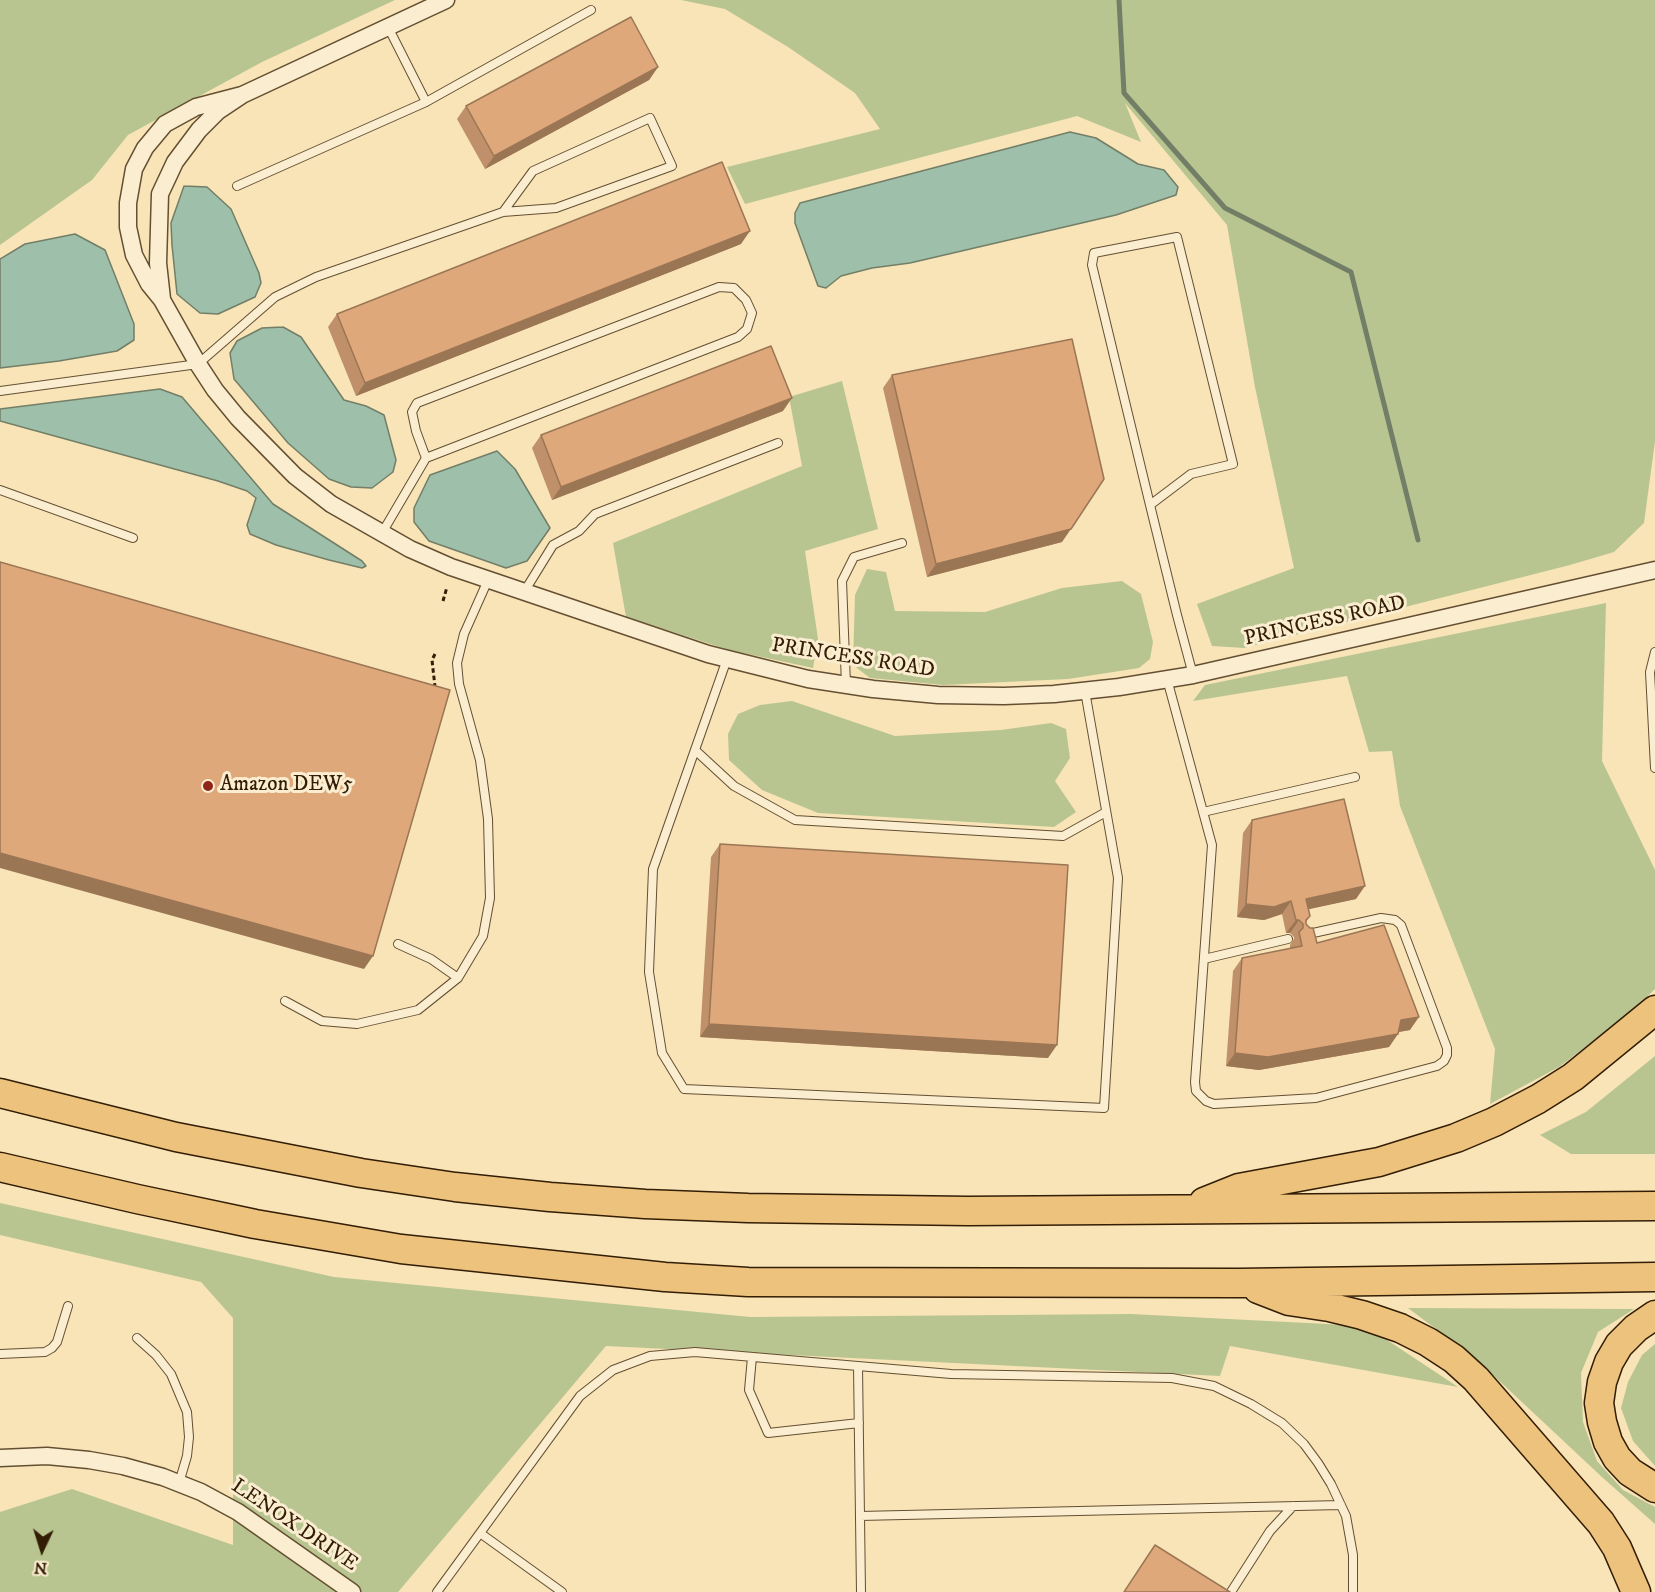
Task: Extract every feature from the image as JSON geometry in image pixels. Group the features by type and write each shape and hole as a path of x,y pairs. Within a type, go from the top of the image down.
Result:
{"highway":[{"path":"1189,1208 1239,1188 1379,1162 1456,1138 1494,1122 1563,1083 1655,1010"},
{"path":"0,1093 153,1132 267,1156 396,1179 550,1197 645,1204 968,1211 1655,1206"},
{"path":"0,1167 255,1224 401,1249 579,1269 748,1282 1239,1282 1655,1277"},
{"path":"1239,1282 1289,1300 1371,1318 1428,1342 1454,1359 1476,1379 1601,1523 1617,1548 1636,1592"},
{"path":"1655,1315 1636,1328 1619,1345 1609,1362 1602,1382 1599,1403 1608,1442 1617,1458 1630,1472 1655,1488"}],"street":[{"name":"PRINCESS ROAD","path":"162,300 158,263 160,194 175,162 199,130 218,111 242,95 446,0"},
{"name":"PRINCESS ROAD","path":"242,95 196,107 165,124 145,148 134,169 128,204 128,227 134,255 198,364 238,418 295,476 331,504 381,534 451,567 488,580 727,659 808,679 939,695 1004,696 1086,691 1193,675 1655,570"},
{"name":"LENOX DRIVE","path":"0,1458 47,1456 88,1460 123,1466 179,1483 238,1512 352,1592"}],"lane":[{"path":"237,186 426,102 591,10"},
{"path":"388,27 426,102"},
{"path":"0,391 198,364 275,297 316,277 503,212 556,208 672,166 650,118 532,171 503,212"},
{"path":"1150,505 1191,474 1233,464 1177,237 1094,254 1092,265 1150,505 1193,675"},
{"path":"381,534 426,458 738,337 747,329 752,313 746,300 734,288 719,287 417,403 412,412 426,458"},
{"path":"524,592 553,545 579,531 595,514 778,443"},
{"path":"0,490 133,538"},
{"path":"846,685 842,581 854,557 902,543"},
{"path":"285,1001 322,1021 357,1024 418,1010 458,978 483,936 490,898 488,819 472,725 459,684 457,663 464,634 488,580"},
{"path":"1655,652 1650,672 1655,768"},
{"path":"727,659 653,869 650,972 662,1053 684,1089 1104,1108 1118,878 1086,691"},
{"path":"1167,679 1212,845 1195,1082 1196,1091 1206,1101 1214,1104 1316,1098 1437,1066 1444,1061 1447,1048 1401,925 1395,920 1382,918 1303,935"},
{"path":"695,750 734,786 795,820 1063,836 1106,812"},
{"path":"1203,812 1355,777"},
{"path":"1204,959 1288,939"},
{"path":"398,945 431,959 458,978"},
{"path":"0,1354 45,1352 52,1348 57,1342 68,1306"},
{"path":"137,1338 156,1355 171,1374 187,1412 189,1437 187,1456 179,1483"},
{"path":"437,1592 580,1396 613,1370 650,1356 695,1352 951,1374 1172,1378 1214,1386 1251,1404 1282,1423 1304,1444 1318,1463 1346,1516 1353,1555 1353,1592"},
{"path":"752,1357 749,1390 768,1433 859,1423"},
{"path":"858,1366 861,1592"},
{"path":"860,1516 1341,1505"},
{"path":"1231,1592 1270,1531 1293,1506"},
{"path":"480,1533 562,1592"}],"path":[{"path":"443,602 447,587"},
{"path":"435,654 432,660 435,695"}],"shaded area":[{"path":"0,0 395,0 262,62 128,135 92,180 0,245"},
{"path":"681,0 1655,0 1655,441 1644,523 1614,552 1570,565 1244,648 1212,646 1197,604 1294,568 1255,387 1227,225 1125,103 1141,142 1077,116 745,204 727,167 880,129 855,93 788,47 725,9"},
{"path":"1070,132 1096,138 1138,164 1164,170 1178,187 1176,195 1116,215 910,263 872,268 841,276 826,288 818,286 795,223 795,213 800,203"},
{"path":"184,186 207,187 231,209 259,273 261,283 255,297 218,314 200,313 177,294 171,223"},
{"path":"75,234 105,250 134,324 134,340 117,351 0,368 0,259 25,244"},
{"path":"283,327 301,337 344,400 366,406 384,415 396,460 393,472 372,488 351,487 329,479 288,443 234,379 230,353 237,341 262,328"},
{"path":"842,381 878,529 805,551 818,639 813,668 729,650 626,617 613,543 802,466 789,397"},
{"path":"160,389 182,397 273,504 362,561 366,566 362,568 329,560 276,545 250,534 247,525 256,498 247,491 0,421 0,409"},
{"path":"497,451 515,469 550,528 527,561 506,568 429,541 414,522 414,508 430,475"},
{"path":"867,569 886,572 895,611 985,612 1062,588 1122,581 1141,594 1153,642 1150,659 1139,668 1068,679 943,685 870,678 853,665 855,595"},
{"path":"1606,603 1602,761 1655,870 1655,989 1630,1013 1559,1067 1490,1104 1495,1049 1400,806 1392,751 1369,752 1347,676 1193,701 1205,685"},
{"path":"792,701 895,736 1001,730 1051,723 1066,729 1070,758 1055,781 1076,812 1054,827 818,813 762,790 729,760 728,734 738,714 760,705"},
{"path":"1655,1056 1655,1154 1571,1154 1540,1135 1586,1112"},
{"path":"0,1203 334,1277 750,1317 1131,1314 1366,1326 1458,1387 1230,1346 1220,1376 606,1346 398,1592 0,1592 0,1512 72,1489 233,1545 233,1318 201,1282 0,1235"},
{"path":"1408,1308 1634,1309 1598,1332 1581,1373 1583,1422 1597,1461 1623,1490 1655,1507 1655,1524 1477,1360"},
{"path":"1655,1344 1655,1466 1633,1441 1621,1408 1628,1382 1642,1355"}],"building":[{"path":"631,17 658,67 494,156 466,106"},
{"path":"722,162 750,231 365,383 337,314"},
{"path":"1072,339 1104,479 1071,529 936,564 892,375"},
{"path":"771,346 792,398 561,487 541,435"},
{"name":"Amazon DEW5","path":"0,562 450,690 373,956 0,853"},
{"path":"1344,799 1365,886 1306,899 1310,916 1306,924 1313,928 1317,943 1384,925 1419,1017 1401,1020 1398,1034 1268,1057 1235,1053 1242,958 1302,946 1299,932 1303,924 1296,920 1291,901 1274,907 1246,904 1252,820"},
{"path":"720,844 1068,865 1057,1045 709,1024"},
{"path":"1155,1545 1230,1592 1124,1592"}],"waterway":[{"path":"1119,0 1124,93 1225,208 1351,272 1418,540"}],"place":[{"name":"Amazon DEW5","path":"208,786"}]}
